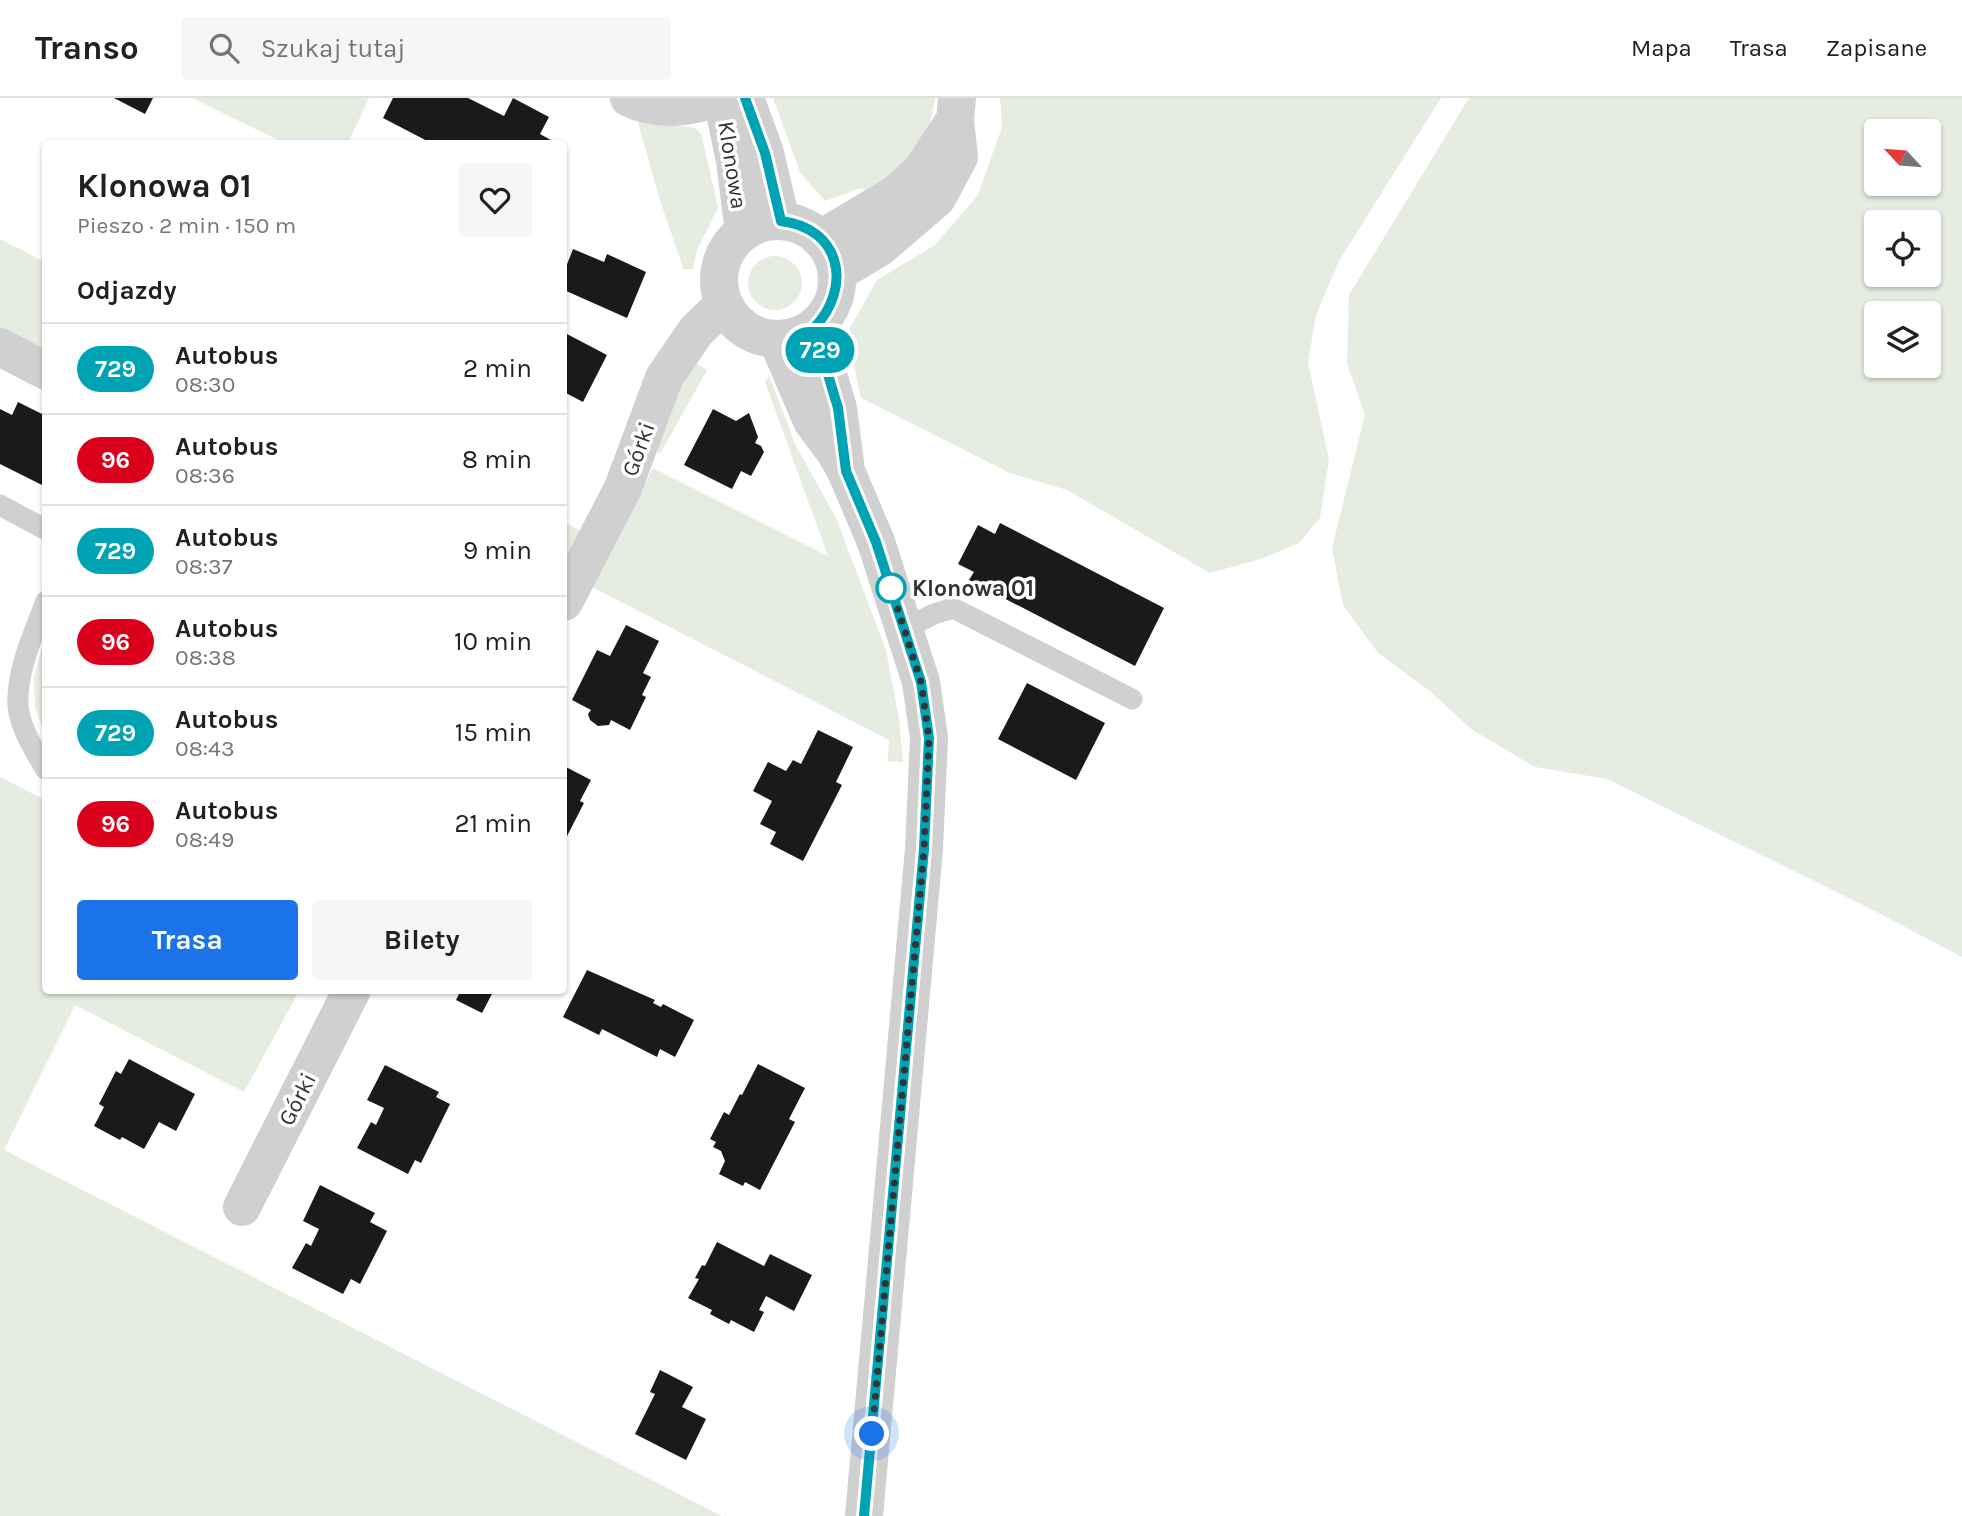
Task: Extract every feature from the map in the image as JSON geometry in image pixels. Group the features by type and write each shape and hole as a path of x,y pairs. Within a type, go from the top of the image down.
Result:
{"street":[{"path":"629,98 637,102 677,108 715,98"},
{"name":"Klonowa","path":"722,98 735,161 744,232"},
{"name":"Klonowa","path":"745,98 765,153 781,221"},
{"path":"820,239 896,194 922,170 956,109"},
{"path":"837,273 880,247 937,198 959,157 956,109"},
{"path":"781,221 793,222 810,229 820,239 833,256 837,291 830,309 814,328 803,334 766,339 748,332 734,320 724,304 719,285 720,266 728,248 744,232 758,224 781,221"},
{"name":"Górki","path":"567,596 623,488 664,378 695,331 724,304"},
{"path":"814,328 838,408 846,471"},
{"path":"777,339 812,421 846,471 876,542 921,682 929,738 924,849 864,1516"},
{"path":"0,348 42,369"},
{"name":"Górki","path":"242,1207 350,994"}],"lane":[{"path":"0,505 42,528"},
{"path":"904,629 953,608 1132,699"},
{"path":"42,613 22,671 18,706 26,733 42,763"}],"shaded area":[{"path":"192,98 369,98 349,140 278,140"},
{"path":"773,98 935,98 929,128 913,164 865,191 861,188 825,201 800,172"},
{"path":"1000,98 1441,98 1339,261 1316,315 1308,363 1329,459 1320,518 1299,543 1264,558 1210,573 1067,490 1010,473 861,398 847,333 877,280 935,245 978,195 1002,127"},
{"path":"1469,98 1962,98 1962,957 1869,908 1607,779 1535,767 1471,729 1430,691 1378,653 1343,605 1332,548 1365,415 1347,364 1349,295"},
{"path":"637,119 694,128 701,133 718,208 697,250 693,269 681,269 683,267 660,201"},
{"path":"0,239 42,260 42,352 0,331"},
{"path":"775,256 794,264 802,283 794,302 775,310 756,302 748,283 756,264"},
{"path":"695,363 707,370 660,454 651,448 669,396"},
{"path":"769,375 795,444 836,518 886,650 899,719 903,762 888,761 889,740 590,586 653,468 828,556 765,382"},
{"path":"567,524 581,531 567,557"},
{"path":"42,647 42,727 35,708 34,677"},
{"path":"0,777 42,798 42,994 297,994 244,1092 75,1005 4,1150 722,1516 0,1516"}],"building":[{"path":"114,98 153,98 145,114"},
{"path":"393,98 468,98 504,116 513,98 549,117 540,134 551,140 425,140 383,118"},
{"path":"573,249 604,262 607,254 646,272 627,318 567,291 567,264"},
{"path":"567,334 607,355 583,402 567,394"},
{"path":"18,402 42,414 42,485 0,464 0,409 12,415"},
{"path":"713,409 736,421 749,413 758,437 755,443 761,446 764,452 751,476 741,471 732,489 684,465"},
{"path":"1000,523 1164,608 1135,666 969,580 974,572 958,564 978,525 995,534"},
{"path":"626,625 659,641 643,673 651,677 642,695 646,697 630,730 611,720 609,725 598,726 590,720 588,714 591,710 572,700 597,650 610,656"},
{"path":"1027,683 1105,723 1076,780 998,739"},
{"path":"818,730 853,747 836,782 842,785 803,861 770,844 776,832 760,824 772,801 753,791 768,762 786,771 793,760 801,764"},
{"path":"567,768 591,780 580,801 584,803 567,836"},
{"path":"587,970 655,1000 653,1003 661,1007 663,1004 694,1020 675,1057 660,1049 657,1057 602,1029 599,1035 563,1017"},
{"path":"459,994 492,994 482,1013 456,1000"},
{"path":"129,1059 195,1094 176,1131 159,1122 144,1149 94,1126 104,1107 99,1104 116,1071 121,1074"},
{"path":"758,1064 805,1088 789,1119 795,1122 760,1190 745,1182 743,1186 719,1174 725,1161 721,1151 713,1147 716,1142 710,1139 724,1112 729,1115 740,1094 742,1095"},
{"path":"385,1065 439,1092 436,1097 450,1104 421,1163 415,1160 408,1174 357,1148 371,1122 376,1125 384,1108 367,1100"},
{"path":"320,1185 375,1213 370,1222 387,1231 360,1284 351,1279 343,1294 292,1268 306,1243 311,1246 319,1229 303,1221"},
{"path":"717,1242 764,1266 770,1254 812,1275 794,1311 766,1296 759,1310 764,1312 754,1332 731,1320 729,1324 710,1314 712,1310 688,1298 699,1279 695,1278 702,1265 705,1266"},
{"path":"660,1370 693,1387 682,1407 706,1419 686,1460 635,1434 655,1394 650,1392"}],"bus line":[{"name":"729","path":"745,98 765,153 781,221 793,222 810,229 823,241 833,256 837,291 830,309 814,328 838,408 846,471 876,542 921,682 929,738 924,849 864,1516"}],"place":[{"name":"Klonowa 01","path":"891,588"}],"route":[{"path":"872,1434 924,849 929,738 921,682 891,588"}]}
